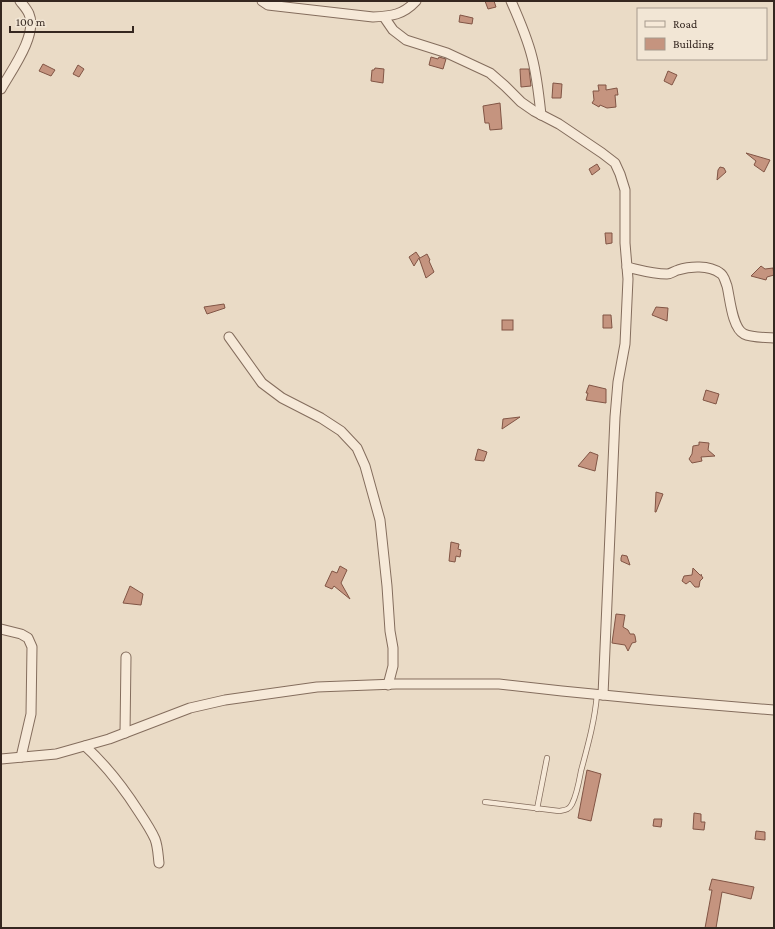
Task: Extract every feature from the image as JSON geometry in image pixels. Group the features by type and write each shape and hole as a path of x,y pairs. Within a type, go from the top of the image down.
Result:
{"street":[{"path":"1,89 19,58 30,33 29,14 20,1"},
{"path":"262,1 268,5 373,17 390,16 404,11 416,1"},
{"path":"511,1 526,36 532,57 538,84 541,115"},
{"path":"384,16 393,30 406,40 447,53 490,73 521,102 541,115 559,124 615,163 620,174 625,190 628,279 625,344 618,382 614,431 600,694"},
{"path":"627,267 659,274 669,274 679,270 699,267 719,272 723,275 727,286 735,321 739,331 745,334 774,338"},
{"path":"229,337 262,383 282,398 321,418 342,431 357,448 365,466 380,520 393,666 388,685"},
{"path":"1,629 21,634 28,638 32,648 31,714 21,757"},
{"path":"125,733 126,657"},
{"path":"1,759 56,754 109,739 190,708 225,700 317,688 388,685 499,684 654,700 774,710"},
{"path":"85,746 104,763 144,819 157,846 158,863"}],"lane":[{"path":"485,802 537,809 559,811 567,810 572,804 589,745 600,694"},
{"path":"537,809 547,758"}],"building":[{"path":"485,1 494,1 496,7 488,9"},
{"path":"460,15 473,18 472,24 459,22"},
{"path":"431,57 446,59 443,69 429,65"},
{"path":"43,64 55,70 51,76 39,71"},
{"path":"78,65 84,69 79,77 73,74"},
{"path":"375,68 384,69 383,83 371,81 372,70"},
{"path":"520,69 529,69 531,86 521,87"},
{"path":"668,71 677,75 672,85 664,81"},
{"path":"553,83 562,84 561,98 552,98"},
{"path":"598,85 606,85 606,90 617,88 618,95 615,95 616,107 607,108 600,105 599,107 592,103 594,100 593,91 599,91"},
{"path":"500,103 502,129 490,130 489,123 485,123 483,106"},
{"path":"746,153 770,160 764,172 754,165 756,161"},
{"path":"597,164 600,169 592,175 589,169"},
{"path":"720,167 724,168 726,172 717,180 718,170"},
{"path":"605,233 612,233 612,243 606,244"},
{"path":"416,252 420,258 427,254 430,260 429,261 434,272 426,278 419,258 414,266 409,257"},
{"path":"761,266 765,269 773,268 774,275 767,277 766,280 751,276"},
{"path":"224,304 225,308 207,314 204,307"},
{"path":"656,307 668,308 667,321 652,315"},
{"path":"603,315 611,315 612,328 603,328"},
{"path":"502,320 513,320 513,330 502,330"},
{"path":"589,385 606,389 606,403 586,400 588,393 586,393"},
{"path":"706,390 719,394 716,404 703,400"},
{"path":"520,417 502,429 503,419"},
{"path":"699,442 709,443 708,450 715,456 701,457 702,461 692,463 689,459 692,454 693,446 699,445"},
{"path":"478,449 487,452 484,461 475,460"},
{"path":"590,452 598,455 595,471 578,466"},
{"path":"656,492 663,494 655,512"},
{"path":"451,542 459,544 458,549 461,550 460,557 456,556 455,562 449,561"},
{"path":"622,555 627,556 630,565 621,561"},
{"path":"340,566 347,570 341,583 350,599 334,586 332,589 325,586 332,571 337,573"},
{"path":"693,568 703,578 700,581 699,587 695,587 690,581 686,584 682,581 684,576 692,575"},
{"path":"130,586 143,594 141,605 123,603"},
{"path":"616,614 625,615 623,627 628,630 630,634 634,634 635,636 636,642 632,643 628,651 625,645 612,643"},
{"path":"587,770 601,774 591,821 578,818"},
{"path":"694,813 701,814 701,822 705,822 704,830 693,829"},
{"path":"654,819 662,819 661,827 653,826"},
{"path":"756,831 765,832 765,840 755,839"},
{"path":"712,879 754,887 751,899 722,892 716,928 705,928 712,890 709,890"}]}
